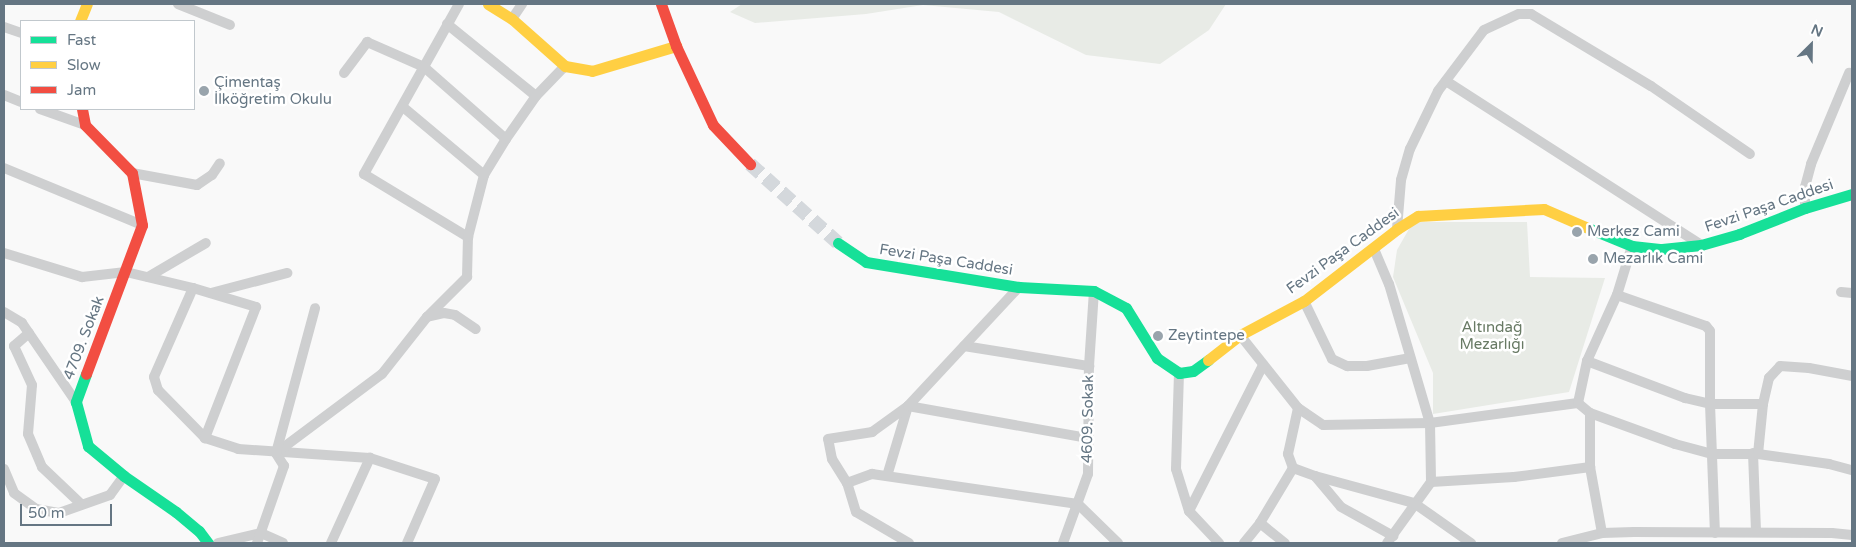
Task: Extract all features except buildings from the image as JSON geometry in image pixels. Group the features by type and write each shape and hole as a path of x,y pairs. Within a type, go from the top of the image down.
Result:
{"street":[{"path":"80,20 87,4"},
{"path":"178,4 230,25"},
{"path":"459,4 364,174 468,237"},
{"path":"488,4 512,19 565,66 592,71 676,46"},
{"path":"512,19 522,4"},
{"path":"661,4 676,46 713,125 750,164"},
{"path":"1396,229 1401,180 1410,149 1438,91 1484,30 1519,14 1531,14 1651,86 1750,154"},
{"path":"447,24 536,96"},
{"path":"4,26 20,33"},
{"path":"344,73 367,42 424,67 506,138"},
{"path":"276,453 382,374 427,317 468,277 468,237 484,175 506,138 536,96 565,66"},
{"path":"1805,208 1806,187 1811,164 1851,70"},
{"path":"1446,81 1701,245"},
{"path":"4,95 20,102"},
{"path":"403,107 484,175"},
{"path":"43,110 85,125 132,173 197,186 212,176 220,163"},
{"path":"82,110 85,125"},
{"path":"4,168 142,224"},
{"name":"4709. Sokak","path":"132,173 142,224 126,272 76,402 88,446 124,476 176,512 199,531 208,543"},
{"name":"Fevzi Paşa Caddesi","path":"838,242 866,262 1019,287 1094,291 1126,308 1157,358 1179,373 1193,370 1240,335 1304,301 1374,249 1396,229 1418,216 1544,209 1632,246 1662,249 1701,245 1739,234 1805,208 1852,194"},
{"path":"148,277 206,243"},
{"path":"1578,403 1587,361 1617,295 1632,246"},
{"path":"1315,476 1341,507 1390,540 1414,504 1432,482 1430,423 1389,284 1374,249"},
{"path":"4,253 82,277 126,272 194,288 256,306 205,438"},
{"path":"210,293 287,273"},
{"path":"908,543 856,512 847,483 832,459 828,439 872,432 908,406 1019,287"},
{"path":"194,288 154,377 158,390 205,438 238,450 370,458 435,479 407,543"},
{"name":"4609. Sokak","path":"1064,543 1088,474 1089,366 1094,291"},
{"path":"1841,292 1852,293"},
{"path":"1617,295 1706,326 1710,331 1710,404 1715,533"},
{"path":"1304,301 1332,359 1347,366 1367,366 1410,358"},
{"path":"259,538 284,466 276,453 314,308"},
{"path":"4,312 22,323 76,402"},
{"path":"427,317 444,313 455,315 476,329"},
{"path":"29,333 14,346 32,385 28,434 42,467 81,504"},
{"path":"1240,335 1298,408 1323,425 1430,423 1578,403 1590,413 1675,444 1712,454 1756,454 1829,464 1852,470"},
{"path":"964,346 1089,366"},
{"path":"1587,361 1685,398 1710,404 1763,404"},
{"path":"1189,511 1263,365"},
{"path":"1756,532 1756,454 1763,404 1769,378 1780,366 1810,368 1852,376"},
{"path":"1179,373 1176,469 1189,511 1219,543"},
{"path":"908,406 1088,438"},
{"path":"887,476 908,406"},
{"path":"1293,468 1288,454 1298,408"},
{"path":"1590,413 1590,468 1602,533"},
{"path":"331,543 370,458"},
{"path":"1293,468 1414,504 1471,543"},
{"path":"1244,543 1260,523 1293,468"},
{"path":"1432,482 1514,477 1590,468"},
{"path":"4,470 14,493 36,509 59,513 110,495 124,476"},
{"path":"847,483 872,474 1078,504 1118,543"},
{"path":"1260,523 1285,543"},
{"path":"1562,543 1602,533 1756,532 1852,535"},
{"path":"218,543 259,538 283,543"}],"green space":[{"path":"742,4 1226,4 1209,30 1160,64 1086,55 999,12 923,5 866,14 755,23 730,12"},
{"name":"Altındağ Mezarlığı","path":"1413,222 1527,222 1530,277 1605,278 1569,392 1433,414 1433,373 1393,277 1397,250"}],"tunnel":[{"path":"750,164 838,243"}],"traffic: fast":[{"path":"1588,228 1632,246 1662,249 1701,245 1739,234 1805,208 1852,194"},
{"path":"838,243 866,262 1019,287 1094,291 1126,308 1157,358 1179,373 1193,371 1208,360"},
{"path":"86,374 76,402 88,446 124,476 176,512 199,531 208,543"}],"traffic: slow":[{"path":"80,20 87,4"},
{"path":"488,4 512,19 565,66 592,71 676,46"},
{"path":"1208,360 1240,335 1304,301 1397,229 1418,216 1544,209 1588,228"}],"traffic: jam":[{"path":"661,4 676,46 713,125 750,164"},
{"path":"82,110 85,125 132,173 142,225 86,374"}],"place":[{"name":"Çimentaş İlköğretim Okulu","path":"204,91"},
{"name":"Merkez Cami","path":"1577,232"},
{"name":"Mezarlık Cami","path":"1593,259"},
{"name":"Zeytintepe","path":"1158,336"}]}
